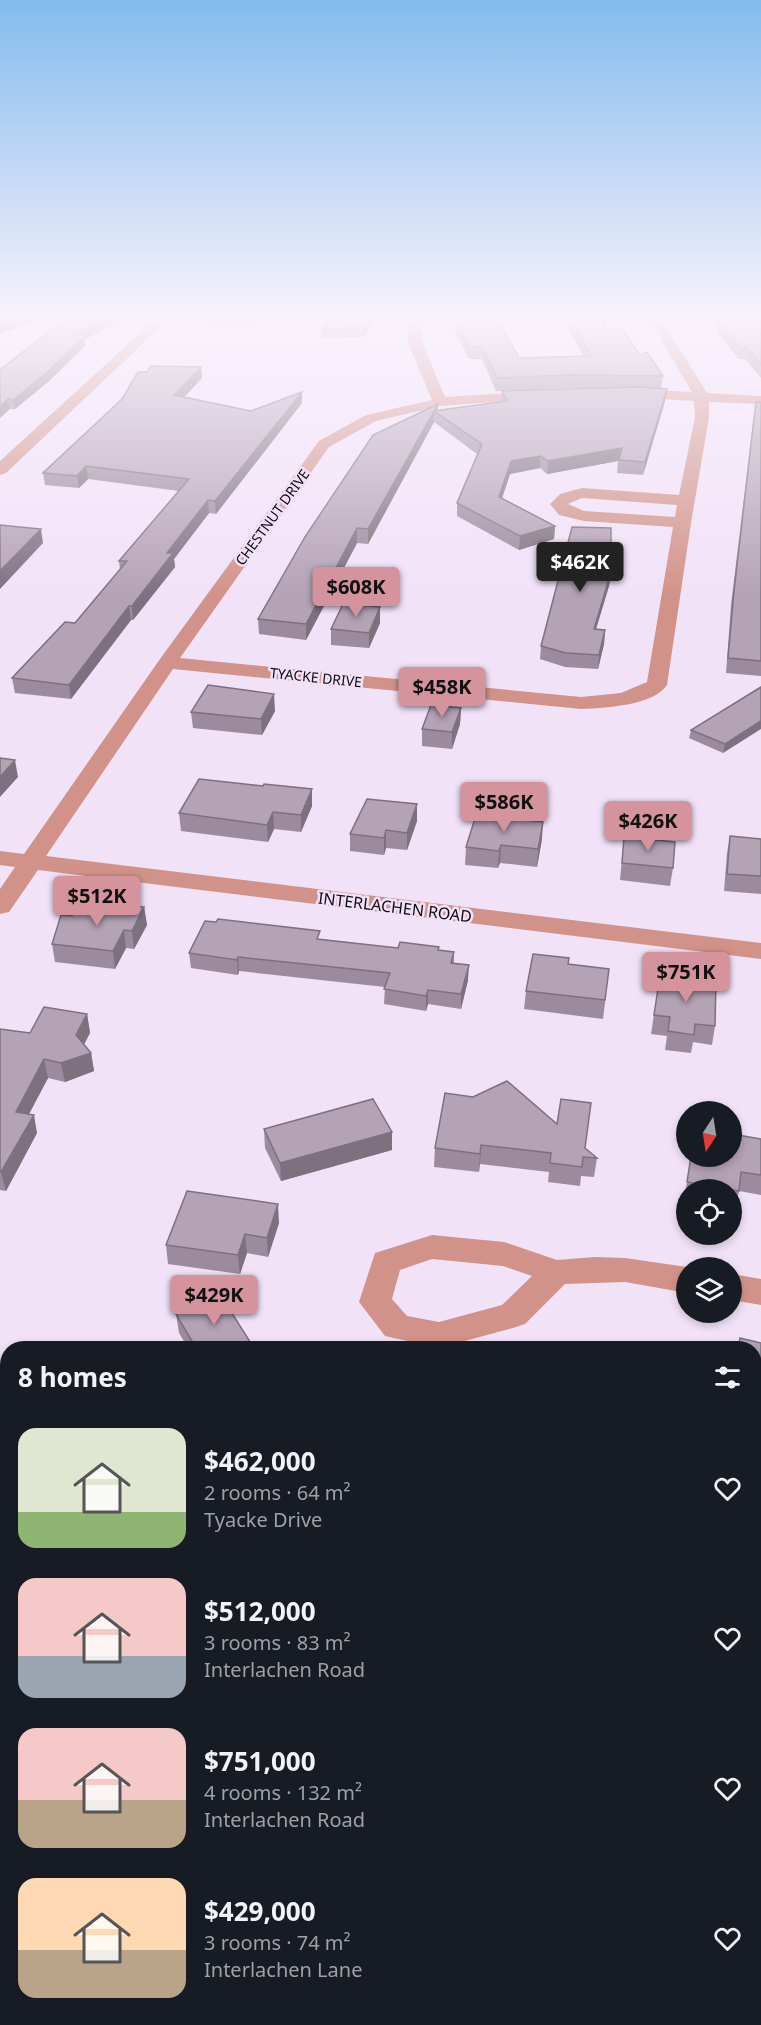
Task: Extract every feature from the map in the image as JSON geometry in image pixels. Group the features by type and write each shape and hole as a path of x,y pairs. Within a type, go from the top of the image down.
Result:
{"street":[{"path":"0,470 66,408"},
{"name":"CHESTNUT DRIVE","path":"0,907 167,663 324,444 371,418 412,408"},
{"name":"TYACKE DRIVE","path":"167,663 581,703 639,696 657,685 682,523 702,417 701,408"},
{"path":"682,523 584,516 565,511 558,504 566,497 582,494 687,501"},
{"name":"INTERLACHEN ROAD","path":"0,858 29,864 761,951"},
{"path":"557,1272 513,1315 439,1335 397,1327 375,1302 386,1262 432,1247 504,1254 557,1272 595,1269 625,1270 676,1278"},
{"path":"742,1289 761,1292"}],"building":[{"path":"112,408 239,408 251,411 258,408 289,408 215,501 208,500 167,553 173,553 69,685 12,678 65,622 75,623 127,561 119,561 189,479 86,466 77,476 43,473"},
{"path":"429,408 435,408 368,529 357,528 306,624 258,619 305,537 373,435"},
{"path":"452,408 661,408 645,462 619,460 622,448 548,461 540,456 511,461 499,497 555,526 520,536 457,503 482,444 434,411"},
{"path":"755,408 761,408 761,661 728,658"},
{"path":"0,525 41,529 0,571"},
{"path":"572,527 611,528 611,572 594,629 605,630 599,655 566,653 541,646 560,573 567,574 561,570"},
{"path":"343,604 380,607 369,633 331,629"},
{"path":"208,685 274,694 261,719 191,712"},
{"path":"761,687 761,721 725,744 691,730"},
{"path":"431,705 461,708 452,732 422,729"},
{"path":"0,758 15,760 0,777"},
{"path":"199,779 312,789 301,815 273,812 267,825 179,813"},
{"path":"367,799 417,804 407,833 386,830 384,838 350,834"},
{"path":"476,815 543,822 538,849 501,845 499,851 466,847"},
{"path":"730,836 761,839 761,876 727,874"},
{"path":"624,837 675,842 673,868 622,863"},
{"path":"109,902 144,907 132,931 124,930 113,951 52,944 61,915 72,916 76,907 104,911"},
{"path":"218,919 320,931 317,939 398,948 400,942 439,947 438,950 454,952 451,963 469,965 461,994 428,990 426,996 384,989 390,973 238,957 237,960 189,953 205,921 216,922"},
{"path":"533,954 569,958 568,964 609,969 605,1000 526,991"},
{"path":"660,975 716,981 715,1026 695,1024 694,1035 668,1031 670,1017 654,1015"},
{"path":"44,1007 87,1014 76,1035 91,1053 61,1063 44,1059 16,1112 34,1115 0,1172 0,1029 30,1033"},
{"path":"507,1081 557,1124 561,1099 591,1103 585,1148 597,1158 583,1157 582,1167 550,1163 551,1153 481,1145 480,1154 435,1148 445,1093 473,1097"},
{"path":"373,1099 392,1132 280,1163 264,1129"},
{"path":"742,1136 761,1139 761,1175 741,1172 740,1179 687,1179 689,1167 742,1167"},
{"path":"187,1191 278,1204 267,1238 245,1234 238,1255 166,1245"},
{"path":"221,1296 250,1341 192,1341 176,1314"}]}
